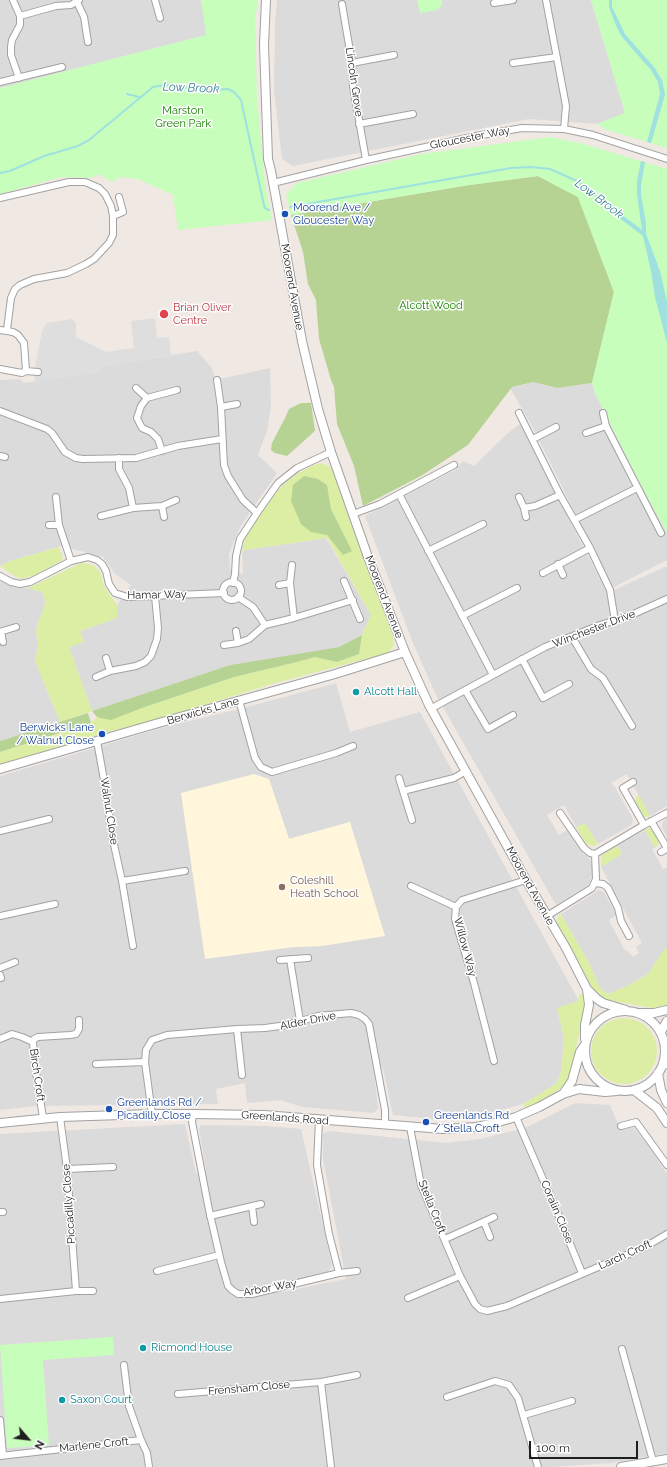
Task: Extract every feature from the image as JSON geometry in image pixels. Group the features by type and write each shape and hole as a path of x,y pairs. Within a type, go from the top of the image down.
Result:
{"street":[{"path":"13,0 20,16 20,26 12,40 11,55 20,78"},
{"path":"155,0 160,18"},
{"name":"Moorend Avenue","path":"266,0 264,45 268,138 272,154 273,183 302,341 318,409 373,571 405,652 432,708 526,880 566,948 587,989 603,1003 626,1010"},
{"path":"494,3 513,0"},
{"path":"546,0 566,106 564,129"},
{"path":"20,16 56,6 71,5 78,1 84,17 88,42"},
{"name":"Lincoln Grove","path":"342,4 352,63 353,86 366,160"},
{"path":"352,63 394,55"},
{"path":"513,63 557,57"},
{"path":"0,82 62,67"},
{"path":"359,124 413,114"},
{"name":"Gloucester Way","path":"273,183 366,160 476,136 522,128 564,129 594,135 667,158"},
{"path":"0,198 69,182 86,182 99,188 105,194 113,216 113,235 109,243 94,259 67,273 34,279 20,285 15,289 11,298 7,330"},
{"path":"113,216 123,212 119,197"},
{"path":"0,330 7,330 18,335 24,343 26,371"},
{"path":"0,369 22,373 26,371 38,372"},
{"path":"217,380 221,407 224,465 228,476 243,500 257,513"},
{"path":"136,388 147,398"},
{"path":"162,451 158,439 151,432 142,428 137,418 141,406 147,398 177,390"},
{"path":"221,407 237,404"},
{"path":"0,411 52,432 64,452 76,458 136,458 178,446 222,439"},
{"path":"520,413 560,495 590,548 610,590 615,621"},
{"path":"603,413 606,426 636,488 661,533"},
{"path":"586,432 606,426"},
{"path":"533,439 556,427"},
{"path":"233,583 236,556 240,539 278,483 297,468 332,452"},
{"path":"119,458 119,469 129,488 133,508"},
{"path":"353,514 380,504 454,465"},
{"path":"574,520 636,488"},
{"path":"399,494 493,675"},
{"path":"524,508 535,506 560,495"},
{"path":"56,497 59,525 71,561"},
{"path":"519,497 526,517"},
{"path":"101,516 133,508 162,506 176,500"},
{"path":"162,506 164,517"},
{"path":"428,551 483,524"},
{"path":"49,525 59,525"},
{"path":"543,573 590,548"},
{"name":"Hamar Way","path":"0,576 11,582 20,584 30,582 71,561 88,557 102,564 106,571 108,584 115,593 127,597 224,593"},
{"path":"558,564 563,575"},
{"path":"292,565 290,583 294,618"},
{"path":"344,581 360,619"},
{"path":"233,583 240,588 240,594 235,599 230,599 226,597 224,589 226,585 233,583"},
{"path":"279,584 290,583"},
{"path":"462,616 517,588"},
{"path":"96,677 110,671 136,666 145,662 151,656 157,634 155,596"},
{"path":"238,597 253,607 265,625"},
{"name":"Winchester Drive","path":"432,708 546,647 629,616 667,599"},
{"path":"224,644 238,643 249,638 265,625 294,618 352,600"},
{"path":"3,642 1,632 16,627"},
{"path":"236,631 238,643"},
{"path":"572,637 591,669 603,678 632,726"},
{"name":"Berwicks Lane","path":"0,770 239,700 335,674 405,652"},
{"path":"106,658 110,671"},
{"path":"522,659 544,698 569,684"},
{"path":"465,690 488,729 513,715"},
{"path":"239,700 256,758 261,767 272,772 336,753 353,746"},
{"name":"Walnut Close","path":"97,741 113,840 122,881 133,946"},
{"path":"404,791 454,778 466,771"},
{"path":"400,778 412,820"},
{"path":"633,782 623,788 644,825"},
{"path":"560,813 584,848 590,853 595,854 651,821 667,814"},
{"path":"0,831 49,819"},
{"path":"651,821 667,849 661,852"},
{"path":"547,916 592,888 595,883 597,872 595,854"},
{"path":"122,881 185,871"},
{"name":"Willow Way","path":"494,1061 474,983 455,919 456,907 462,900 526,880"},
{"path":"595,883 603,884 608,888 618,908 621,921 629,936"},
{"path":"411,886 456,907"},
{"path":"0,916 55,904"},
{"path":"280,960 308,958"},
{"path":"290,959 300,1021"},
{"path":"0,968 15,962"},
{"name":"Moorend Avenue","path":"584,1044 585,1025 589,1005 587,989"},
{"path":"563,1094 572,1081 580,1052 594,1024 612,1012 626,1010 639,1013 654,1013 667,1010"},
{"name":"Alder Drive","path":"152,1114 145,1062 146,1050 152,1040 167,1035 265,1028 287,1025 318,1016 351,1013 365,1019 369,1024 385,1110 385,1125"},
{"path":"639,1013 655,1024 664,1038"},
{"path":"33,1042 34,1039 38,1037 76,1034 79,1029 79,1020"},
{"path":"584,1044 585,1058 592,1075 604,1085 618,1091 634,1090 650,1082 665,1065 664,1038 667,1021"},
{"path":"237,1029 242,1075"},
{"name":"Birch Croft","path":"0,1038 12,1034 33,1042 43,1118"},
{"path":"96,1064 145,1062"},
{"path":"658,1074 661,1090 667,1103"},
{"name":"Greenlands Road","path":"0,1123 60,1117 192,1114 264,1115 443,1129 477,1127 516,1117 563,1094 579,1089 605,1092 618,1091"},
{"path":"634,1090 657,1108 667,1123"},
{"name":"Arbor Way","path":"192,1114 192,1122 210,1216 228,1286 232,1290 238,1294 252,1294 339,1273 357,1271"},
{"name":"Piccadilly Close","path":"60,1117 67,1170 76,1291"},
{"name":"Coralin Close","path":"516,1117 582,1273"},
{"path":"319,1120 317,1165 329,1234 339,1273"},
{"path":"621,1126 636,1122 667,1165"},
{"name":"Stella Croft","path":"410,1127 421,1186 460,1276 475,1304 480,1309 487,1311 507,1306 582,1273"},
{"path":"67,1170 113,1166"},
{"path":"210,1216 261,1204"},
{"path":"252,1206 254,1222"},
{"name":"Stella Croft","path":"445,1239 494,1217"},
{"path":"484,1222 490,1237"},
{"name":"Larch Croft","path":"582,1273 645,1247 667,1234"},
{"path":"158,1271 219,1255"},
{"path":"408,1298 460,1276"},
{"path":"0,1299 76,1291 93,1291"},
{"path":"622,1349 653,1461"},
{"name":"Marlene Croft","path":"124,1366 129,1406 147,1453 149,1467"},
{"name":"Frensham Close","path":"178,1394 321,1382 357,1375"},
{"path":"447,1397 495,1381 509,1385 518,1398 538,1467"},
{"path":"321,1382 331,1467"},
{"path":"524,1415 572,1401"},
{"path":"0,1420 2,1456"},
{"name":"Marlene Croft","path":"2,1456 141,1440"},
{"path":"621,1467 667,1459"}],"shaded area":[{"path":"0,0 201,0 207,35 0,88"},
{"path":"277,0 591,0 625,113 597,124 529,119 293,166 282,159 274,91 275,21"},
{"path":"155,318 157,338 169,337 171,355 99,367 100,372 35,382 34,372 42,331 47,323 72,319 76,323 76,337 106,352 134,348 131,321"},
{"path":"197,351 212,368 215,380 270,368 271,406 267,431 258,455 277,473 240,527 229,554 230,569 243,574 242,553 245,550 326,538 371,615 362,635 339,647 230,665 92,711 69,647 80,631 117,618 117,605 131,585 115,574 103,557 62,546 10,561 0,566 0,380 20,379 24,383 99,372 99,367"},
{"path":"533,382 557,388 592,383 595,393 639,481 667,533 667,560 612,588 532,426 510,388"},
{"path":"520,424 607,593 667,566 667,806 650,816 627,774 611,783 615,787 633,819 632,824 598,844 585,823 576,827 564,805 547,815 559,835 567,830 583,853 589,858 592,864 593,873 589,884 556,905 436,695 413,643 365,516 455,470 463,461 474,466 509,432"},
{"path":"0,581 16,588 28,588 42,592 46,602 36,631 38,647 35,661 60,722 0,741"},
{"path":"336,683 350,732 420,712 579,1001 557,1009 564,1038 561,1072 557,1083 523,1104 467,1119 434,1119 393,1115 383,1068 374,1070 378,1109 373,1113 302,1107 281,1100 247,1103 245,1083 216,1089 218,1104 36,1106 0,1110 0,776 165,727","holes":["269,779 289,839 350,822 322,946 294,947"]},
{"name":"Coleshill Heath School","path":"254,774 269,779 289,839 350,822 385,936 322,946 294,947 205,959 181,793"},
{"path":"667,818 667,837 662,828 662,823"},
{"path":"645,830 655,848 652,849 663,869 667,867 667,949 663,951 648,974 627,986 608,994 600,988 590,965 561,914 599,890 604,892 616,914 609,920 624,949 633,957 639,953 636,947 642,943 601,867 622,854 617,845"},
{"path":"575,1103 610,1105 620,1129 633,1127 649,1147 667,1174 667,1453 611,1463 551,1467 0,1467 0,1134 185,1124 196,1174 206,1171 199,1129 201,1125 265,1126 301,1129 332,1265 325,1274 280,1282 282,1292 346,1279 323,1159 323,1134 329,1131 446,1143 480,1139 525,1128"}],"green space":[{"name":"Marston Green Park","path":"201,0 258,0 255,20 257,98 265,183 272,220 178,230 173,195 138,179 120,177 112,182 98,174 92,178 62,177 0,194 0,88 206,35"},
{"path":"417,0 442,0 442,5 437,10 420,13"},
{"path":"591,0 667,0 667,148 604,129 597,124 625,113"},
{"path":"550,137 584,144 667,169 667,533 595,393 592,383 614,292 578,197 538,176 469,185 291,215 286,194 297,183 422,154"},
{"name":"Alcott Wood","path":"538,176 578,197 614,292 592,383 557,388 533,382 512,387 468,445 421,476 363,506 354,466 337,424 334,387 319,339 316,300 308,284 303,252 291,215 469,185"},
{"path":"301,403 311,403 315,431 287,456 275,453 271,450 272,443 289,409"},
{"path":"321,463 329,466 332,470 360,550 393,636 394,645 388,653 272,684 0,765 0,752 81,727 91,723 97,717 111,719 234,677 315,657 337,662 359,654 362,635 371,615 327,538 245,550 242,553 245,536 268,502 280,488 294,475"},
{"path":"304,476 318,479 327,485 331,509 352,551 343,555 327,535 311,532 301,524 291,501 293,485"},
{"path":"59,547 63,558 61,561 33,576 21,579 0,566 10,561"},
{"path":"81,563 90,564 96,567 100,572 104,586 117,605 117,618 80,631 84,642 69,647 92,711 60,722 35,661 38,647 36,631 46,602 42,592 28,588"},
{"path":"362,635 359,654 337,662 315,657 234,677 111,720 97,717 92,711 230,665 339,647"},
{"path":"88,713 91,723 0,752 0,741"},
{"path":"639,795 650,816 645,817 635,802"},
{"path":"585,823 598,844 594,846 586,844 576,827"},
{"path":"649,828 653,830 659,840 658,845 655,848 645,830"},
{"path":"617,845 622,854 601,867 602,855"},
{"path":"561,914 590,965 600,988 608,994 627,986 648,974 663,951 667,949 667,1007 651,1008 608,1000 595,993 557,926 557,917"},
{"path":"585,993 586,1005 569,1078 565,1085 554,1093 526,1109 523,1104 557,1083 561,1072 564,1038 557,1008 578,1001 579,995"},
{"path":"617,1018 631,1018 643,1023 652,1032 657,1044 655,1064 648,1075 631,1084 617,1084 605,1079 596,1070 591,1058 591,1044 596,1032 605,1023"},
{"path":"113,1337 114,1355 43,1360 49,1445 7,1448 0,1345"}],"water":[{"path":"609,0 612,0 612,7 625,34 654,67 662,80 665,95 651,143 647,142 660,94 658,82 651,70 622,37 609,7"},
{"path":"641,161 645,162 641,195 646,223 646,234 660,271 667,302 667,343 655,297 643,236 610,211 609,205 642,230 637,194 637,181"}],"waterway":[{"name":"Low Brook","path":"0,173 10,171 44,156 78,146 89,140 153,87 165,85 207,90 228,89 234,92 241,100 264,205 265,208 269,210"},
{"path":"127,94 139,97"},
{"name":"Low Brook","path":"290,207 511,168 531,167 550,169 577,181 610,207"}],"place":[{"name":"Moorend Ave / Gloucester Way","path":"285,214"},
{"name":"Brian Oliver Centre","path":"164,314"},
{"name":"Alcott Hall","path":"356,692"},
{"name":"Berwicks Lane / Walnut Close","path":"102,734"},
{"name":"Coleshill Heath School","path":"282,887"},
{"name":"Greenlands Rd / Picadilly Close","path":"109,1109"},
{"name":"Greenlands Rd / Stella Croft","path":"426,1122"},
{"name":"Ricmond House","path":"143,1348"},
{"name":"Saxon Court","path":"62,1400"}]}
